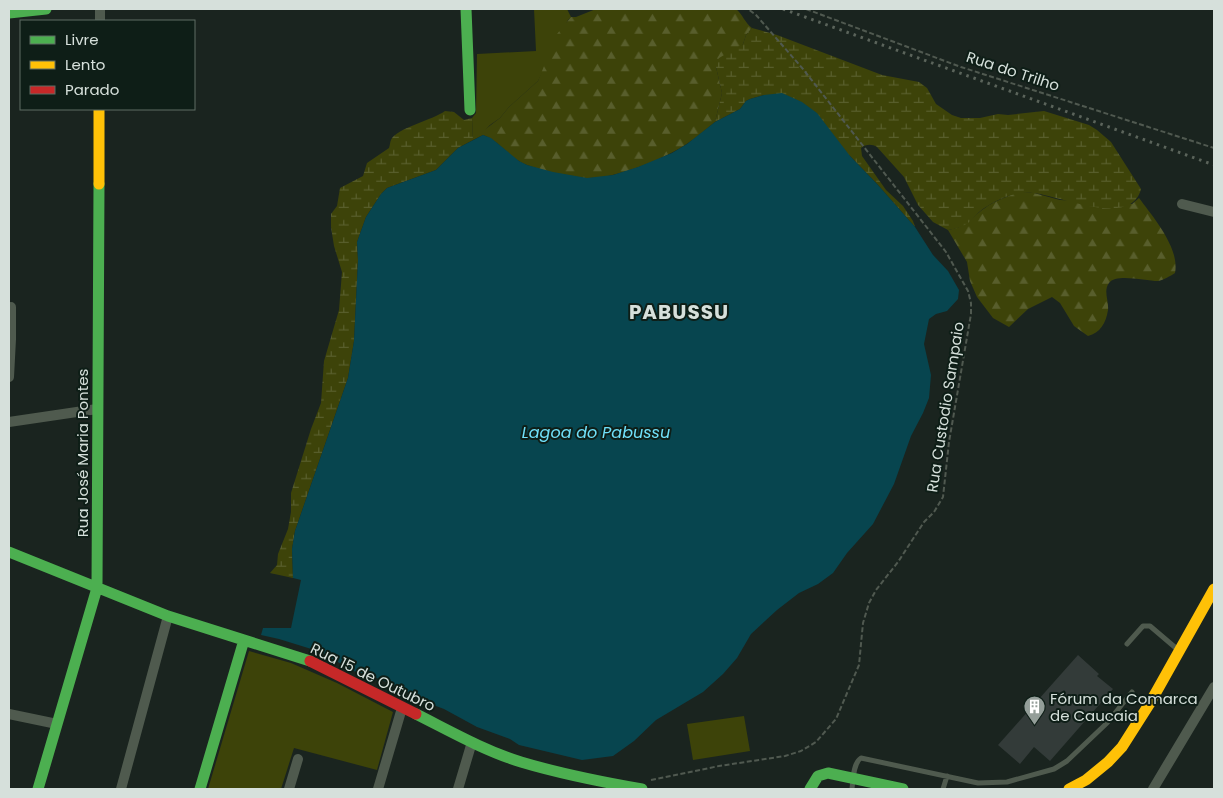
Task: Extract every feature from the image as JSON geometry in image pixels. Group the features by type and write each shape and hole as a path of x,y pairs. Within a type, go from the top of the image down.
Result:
{"street":[{"path":"9,13 46,9"},
{"path":"466,9 470,110"},
{"name":"Rua José Maria Pontes","path":"38,789 97,588 99,110"},
{"path":"1182,204 1214,212"},
{"path":"9,377 11,307"},
{"path":"9,422 97,410"},
{"name":"Rua 15 de Outubro","path":"9,552 168,616 312,662 472,742 544,769 582,778 642,785"},
{"path":"1069,789 1086,780 1108,762 1122,747 1150,703 1214,589"},
{"path":"121,789 168,616"},
{"path":"200,789 244,640"},
{"path":"1153,789 1214,686"},
{"path":"378,789 402,708"},
{"path":"9,714 57,724"},
{"path":"458,789 472,742"},
{"path":"289,789 298,760"},
{"path":"810,789 814,780 819,775 825,773 832,773 853,784 903,789"}],"lane":[{"path":"1127,644 1146,625 1150,626 1180,651"},
{"path":"853,784 856,764 858,759 861,758 978,782 1000,783 1054,768 1067,761 1107,723 1132,692"},
{"path":"943,789 947,776"}],"path":[{"name":"Rua Custodio Sampaio","path":"642,785 719,766 785,756 801,751 816,742 836,719 859,665 864,622 869,604 876,590 943,497 949,442 971,314 968,291 946,252 803,69 756,15 748,9"},
{"name":"Rua do Trilho","path":"806,9 961,67 1214,148"}],"green space":[{"path":"534,9 567,9 571,17 538,81 509,107 500,118 490,125 483,135 473,140 472,118 476,113 477,54 536,51"},
{"path":"596,9 736,9 752,28 746,35 743,44 716,67 722,93 715,122 678,149 625,172 598,177 580,178 541,170 527,165 495,141 483,135 483,131 500,118 509,107 538,81 557,34 571,17 576,17"},
{"path":"752,28 777,35 882,75 919,82 927,88 936,104 952,115 961,118 980,118 998,114 1008,115 1044,111 1089,125 1111,142 1141,189 1135,201 1124,207 1109,208 1093,207 1033,193 1015,194 986,207 962,227 948,230 933,222 918,205 904,177 877,147 869,145 861,148 862,156 886,190 903,206 915,227 850,156 764,95 746,101 740,109 715,122 722,93 716,67 719,58 743,44 746,35"},
{"path":"445,111 454,112 464,120 472,118 473,140 458,148 436,170 387,188 366,217 357,242 358,260 354,341 348,378 295,531 292,549 293,578 270,573 277,565 278,554 288,529 291,512 291,493 321,403 324,361 339,310 342,272 334,246 331,214 337,206 340,188 363,176 367,163 389,148 394,136"},
{"path":"1017,192 1034,193 1060,200 1132,204 1139,198 1158,223 1169,243 1175,263 1175,273 1158,281 1124,278 1113,280 1106,289 1108,310 1106,319 1099,330 1092,335 1088,336 1074,326 1060,303 1052,297 1028,309 1009,327 993,318 977,297 970,281 967,262 948,230 960,227 996,201"},
{"path":"249,651 291,663 337,683 393,712 377,770 294,748 281,789 208,789"},
{"path":"744,716 750,751 693,760 687,724"}],"water":[{"name":"Lagoa do Pabussu","path":"782,93 802,102 817,113 850,156 915,227 933,255 948,271 959,290 958,299 947,311 936,314 929,319 924,344 931,375 929,398 911,436 894,484 873,524 847,553 833,573 818,584 799,593 777,610 751,634 737,658 703,692 656,720 634,741 613,756 582,760 519,745 510,739 477,727 444,709 420,700 392,684 353,671 321,652 261,635 263,628 291,628 301,580 293,578 292,549 295,531 348,378 354,341 358,260 357,242 366,217 381,194 387,188 436,170 458,148 483,135 491,138 519,161 527,165 587,178 613,175 672,153 715,122 740,109 750,99"}],"building":[{"name":"Fórum da Comarca de Caucaia","path":"1078,655 1099,674 1097,676 1113,689 1050,761 1034,747 1020,764 998,745"}],"railway":[{"path":"783,9 1214,165"}],"traffic: fast":[{"path":"9,13 46,9"},
{"path":"466,9 470,110"},
{"path":"38,789 97,588 99,184"},
{"path":"9,552 168,616 310,661"},
{"path":"200,789 244,640"},
{"path":"416,714 481,746 521,762 642,789"},
{"path":"810,789 818,776 828,773 903,789"}],"traffic: slow":[{"path":"99,110 99,184"},
{"path":"1069,789 1086,780 1108,762 1122,747 1150,703 1214,589"}],"traffic: jam":[{"path":"310,661 416,714"}],"place":[{"name":"Fórum da Comarca de Caucaia","path":"1034,726"}],"district":[{"name":"PABUSSU","path":"679,312"}]}
